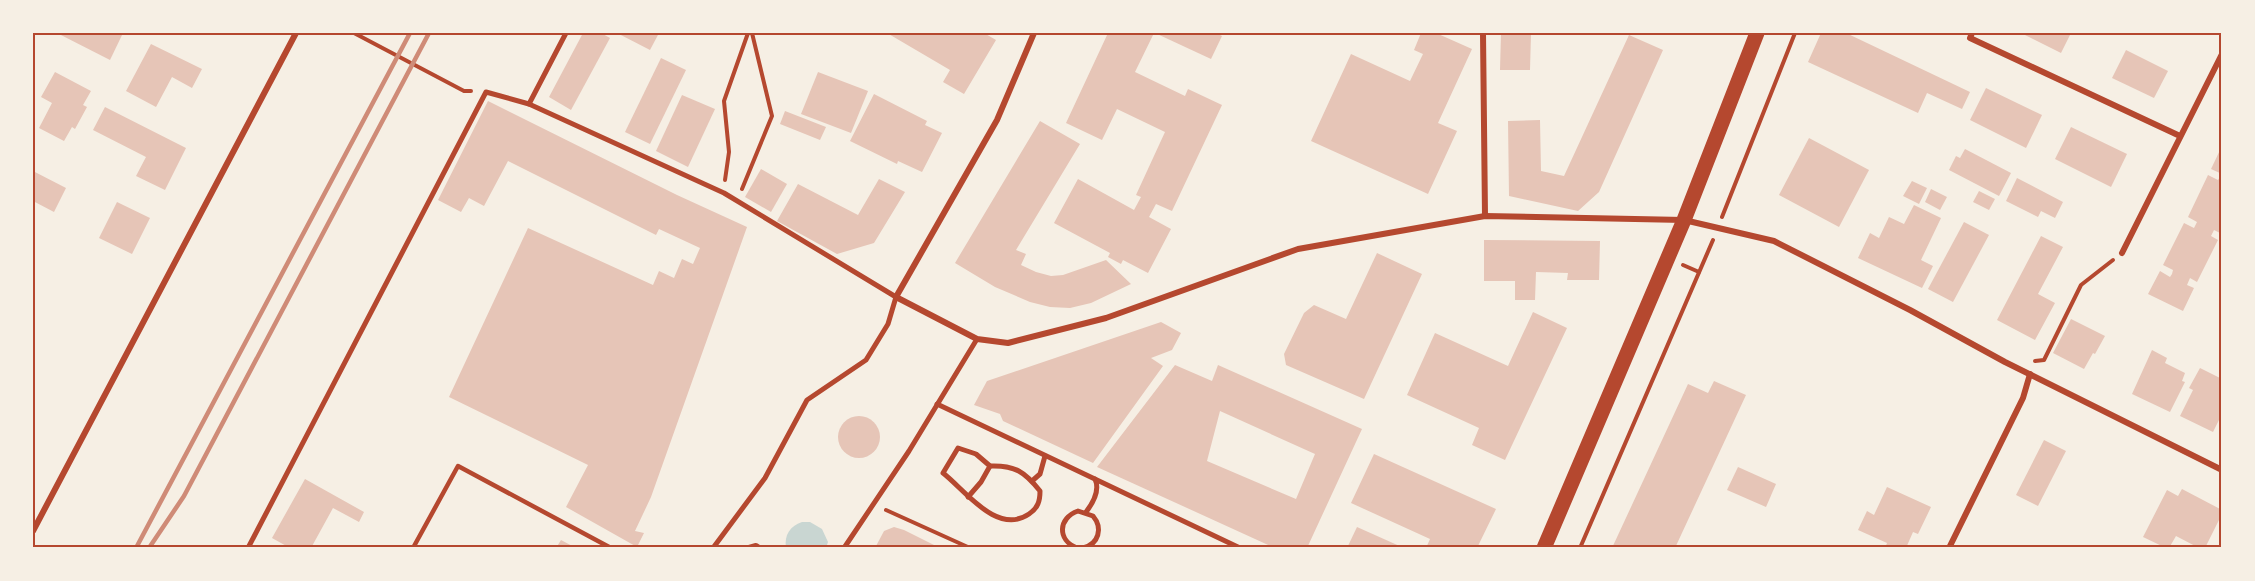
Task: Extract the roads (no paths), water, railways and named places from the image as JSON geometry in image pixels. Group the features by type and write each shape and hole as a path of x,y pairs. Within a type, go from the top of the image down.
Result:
{"main road":[{"path":"1544,548 1684,220 1757,33"}],"street":[{"path":"33,531 297,33"},
{"path":"529,104 566,33"},
{"path":"712,548 765,478 807,400 866,360 888,324 897,297 996,120 1034,33"},
{"path":"1483,33 1485,216"},
{"path":"1971,36 2180,136"},
{"path":"2121,253 2222,54"},
{"path":"248,548 486,92 529,104 724,193 897,297 977,339 1008,343 1106,318 1298,249 1485,216 1684,220 1774,241 1910,310 2005,362 2222,470"},
{"path":"844,548 977,339"},
{"path":"1949,548 2023,398 2031,374"},
{"path":"937,404 1240,548"},
{"path":"958,448 976,454 990,466 1004,465 1014,468 1024,473 1032,481 1040,491 1040,502 1023,518 1002,519 987,512 943,473 958,448"},
{"path":"1032,481 1040,474 1045,456"},
{"path":"968,497 981,482 990,466"},
{"path":"1086,512 1095,496 1097,485 1095,479"},
{"path":"1077,548 1066,541 1062,526 1073,513 1086,512 1096,520 1099,526 1098,536 1094,543 1083,548"},
{"path":"749,548 756,546 759,548"}],"lane":[{"path":"413,548 458,466 611,548"}],"railway":[{"path":"136,548 410,33"},
{"path":"149,548 184,496 429,33"}]}
